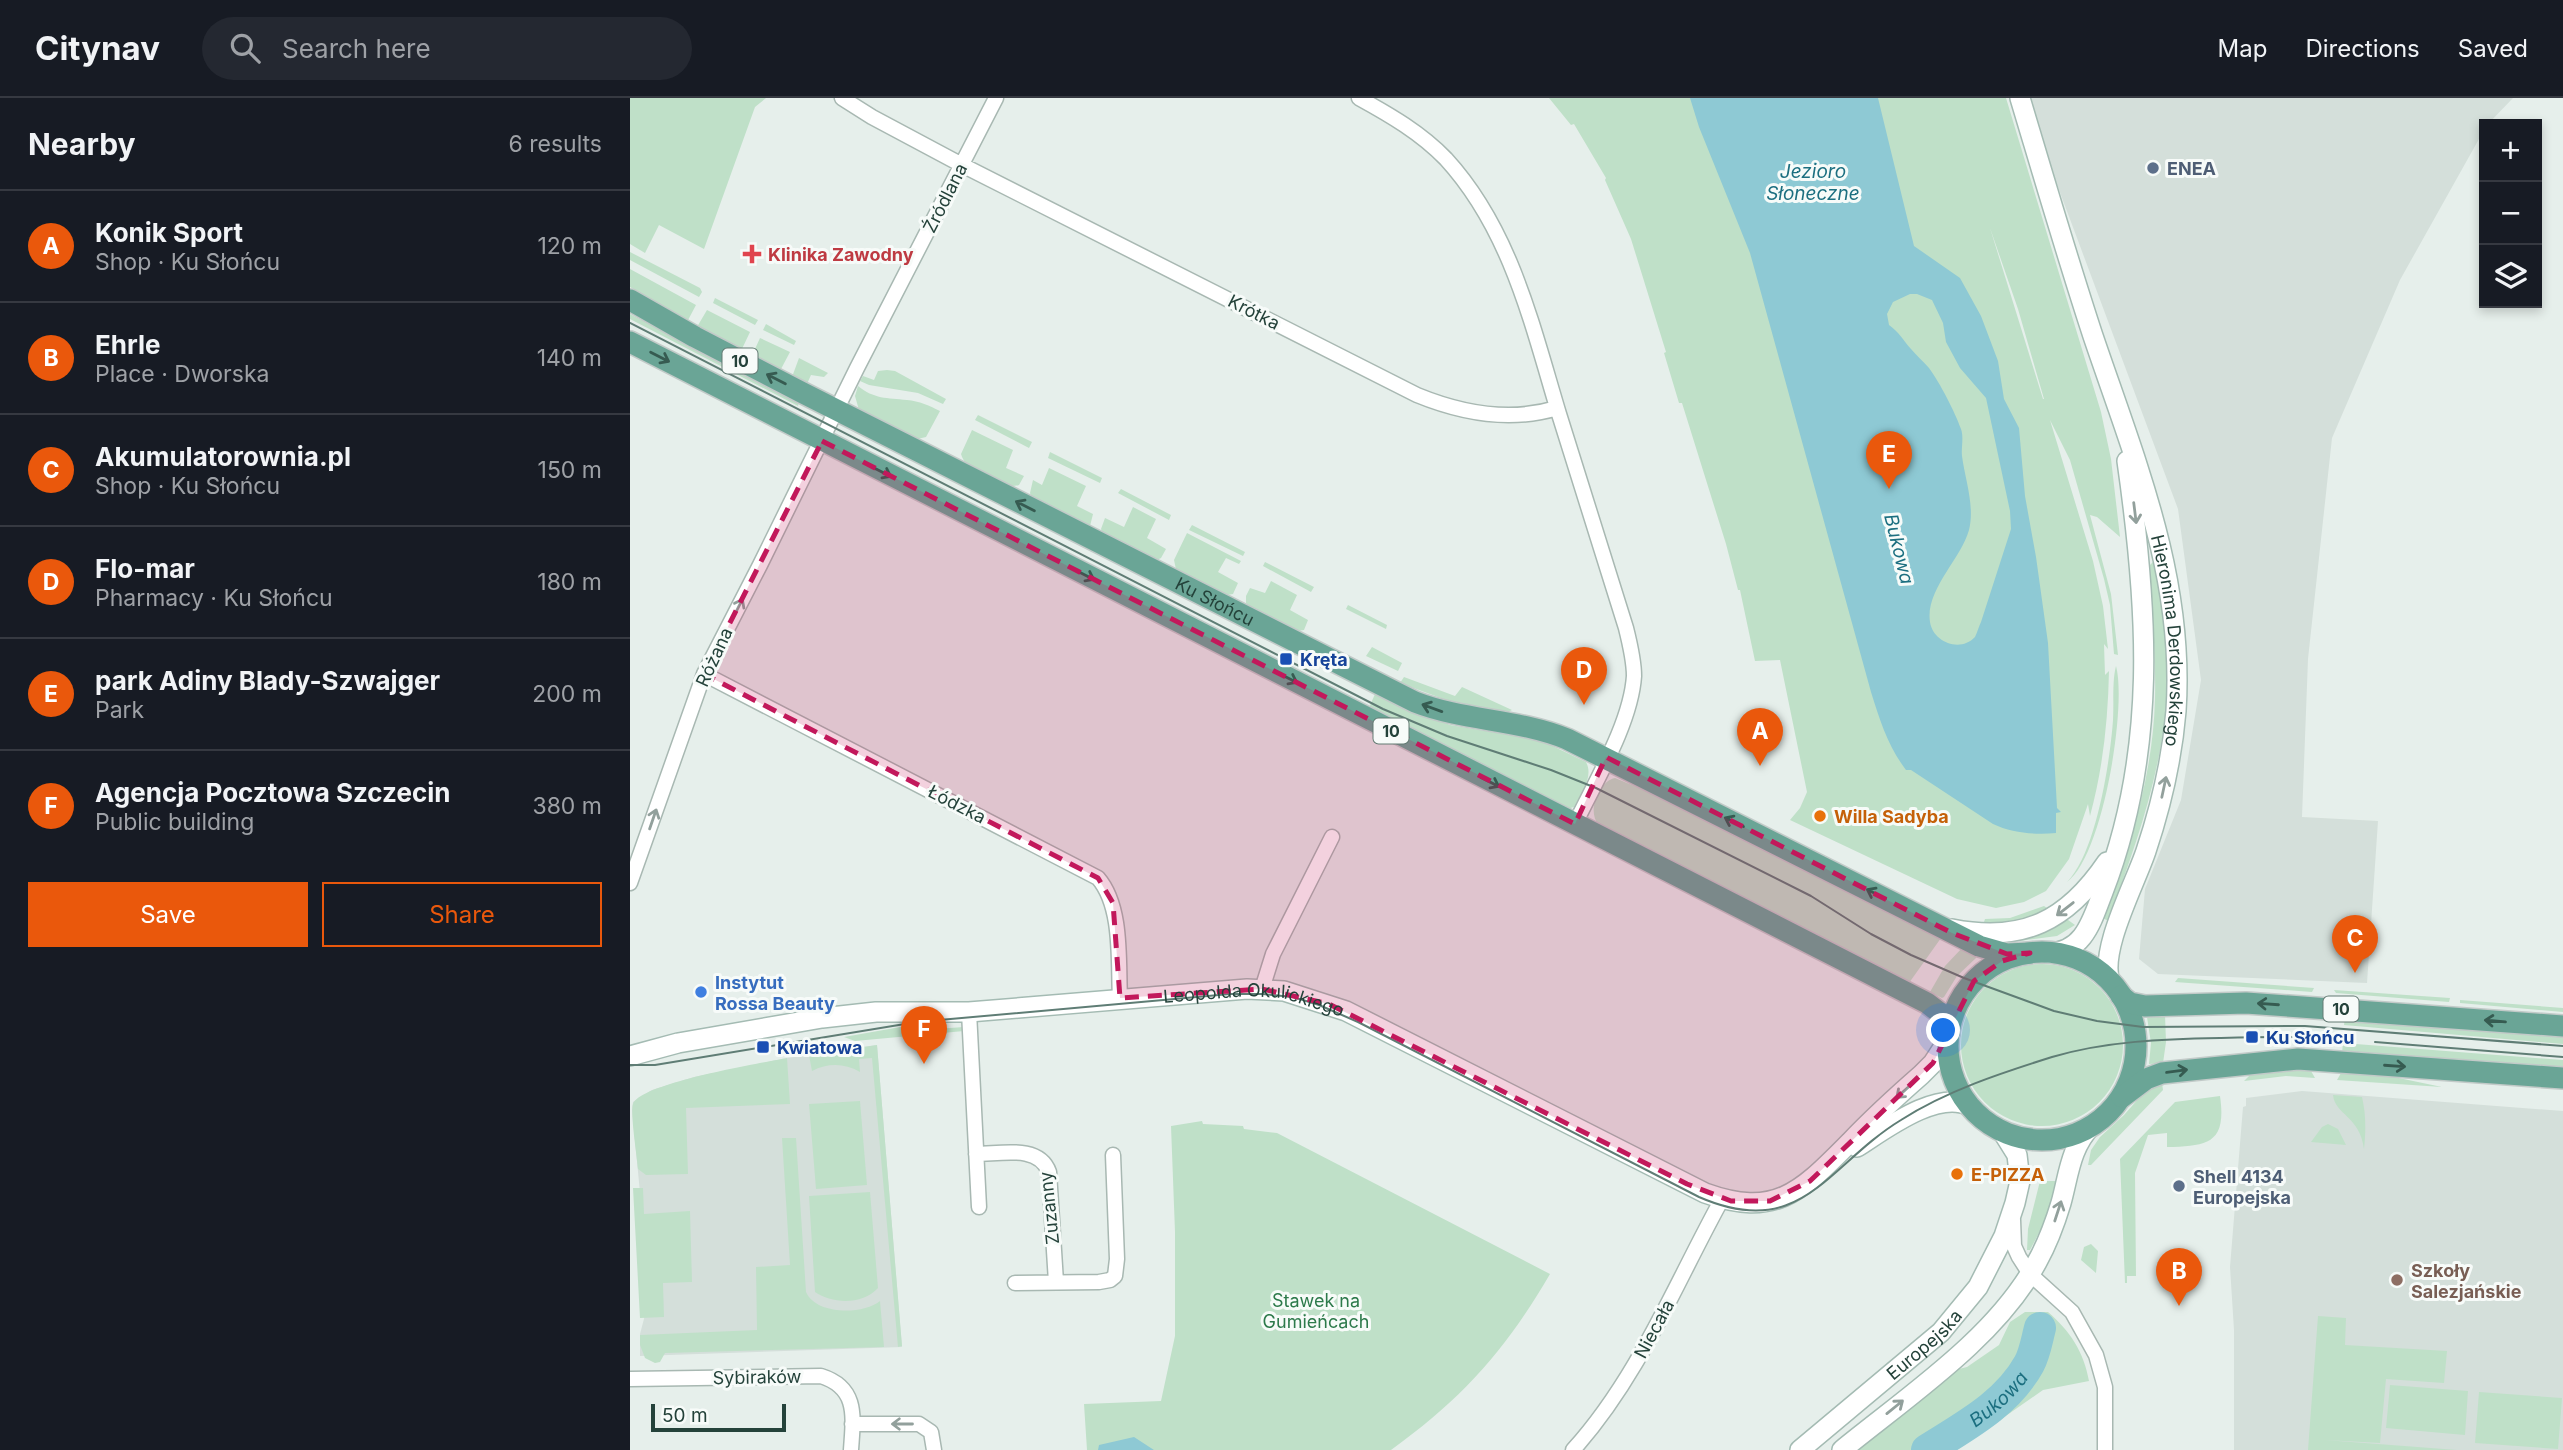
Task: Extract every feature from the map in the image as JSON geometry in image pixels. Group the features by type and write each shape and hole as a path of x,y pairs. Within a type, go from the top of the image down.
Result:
{"main road":[{"name":"Hieronima Derdowskiego","path":"2020,98 2070,263 2152,510 2169,589 2175,643 2176,710 2168,766 2146,853 2108,957 2107,971 2116,989"},
{"name":"Ku Słońcu","path":"630,300 836,410 1415,702 1454,715 1549,732 1606,757 1989,950 2007,954 2039,953"},
{"name":"Ku Słońcu","path":"630,342 1927,1003 1940,1013 1949,1036"},
{"name":"Hieronima Derdowskiego","path":"2039,953 2065,951 2074,946 2088,930 2122,836 2137,771 2144,681 2138,543 2123,421"},
{"path":"1937,925 1965,932 1992,933 2021,931 2042,924 2070,906 2085,891 2122,836"},
{"path":"1949,1036 1960,1001 1978,978 2002,961 2039,953"},
{"name":"10","path":"2039,953 2082,961 2130,1003 2146,1006 2246,1003 2563,1026"},
{"name":"Leopolda Okulickiego","path":"630,1056 670,1044 851,1014 969,1012 1120,998 1262,989 1302,996 1346,1011 1675,1178 1722,1199 1753,1203 1779,1198 1805,1186 1933,1063 1949,1036"},
{"path":"2116,989 2133,1023 2136,1046 2131,1075 2118,1101"},
{"name":"10","path":"1949,1036 1953,1075 1970,1106 1987,1122 2002,1131 2024,1138 2048,1139 2071,1135 2092,1125 2139,1083 2162,1073 2282,1060 2563,1078"},
{"name":"Leopolda Okulickiego","path":"1826,1166 1932,1105 1953,1101 1970,1106"},
{"name":"Europejska","path":"1842,1450 1984,1333 2011,1303 2030,1274 2056,1218 2074,1151 2092,1125"},
{"name":"Europejska","path":"1800,1450 1924,1348 1969,1301 1986,1273 2013,1211 2020,1181 2020,1163 2014,1147 2002,1131"}],"street":[{"name":"Krótka","path":"842,98 872,117 962,164 1438,403 1470,412 1501,415 1535,414 1557,408"},
{"name":"Źródlana","path":"836,410 996,98"},
{"path":"1359,98 1391,116 1445,159 1479,202 1498,235 1514,270 1632,653 1630,700 1575,824"},
{"path":"822,441 836,410"},
{"name":"Różana","path":"630,883 704,674 822,441"},
{"name":"Łódzka","path":"704,674 1098,878 1113,904 1120,998"},
{"path":"1262,989 1273,954 1332,837"},
{"path":"969,1012 979,1207"},
{"name":"Zuzanny","path":"976,1154 1028,1153 1046,1165 1049,1172 1056,1282"},
{"path":"1015,1283 1099,1282 1115,1276 1117,1259 1113,1155"},
{"name":"Niecała","path":"1573,1450 1591,1430 1633,1368 1722,1199"},
{"name":"Europejska","path":"2013,1211 2014,1245 2030,1274"},
{"path":"2030,1274 2072,1312 2091,1343 2105,1387 2105,1450"},
{"name":"Sybiraków","path":"630,1379 821,1376 841,1386 851,1403 851,1450"},
{"path":"852,1424 919,1424 931,1432 934,1450"}],"highlighted area":[{"path":"822,441 1575,824 1606,757 1952,933 2007,954 2030,953 2002,961 1974,981 1933,1063 1810,1181 1770,1201 1731,1201 1687,1184 1329,1004 1262,989 1120,998 1113,903 1098,878 704,674"}],"shaded area":[{"path":"2028,98 2513,98 2493,119 2479,119 2479,139 2400,280 2332,438 2308,659 2302,817 2378,821 2367,983 2158,974 2139,959 2145,889 2181,800 2201,680 2178,509 2042,144"},
{"path":"877,1045 902,1347 640,1356 640,1334 645,1315 642,1213 633,1102 652,1090 694,1077 787,1058"},
{"name":"Szkoły Salezjańskie","path":"2302,1091 2563,1111 2563,1450 2234,1450 2234,1330 2230,1267 2243,1107 2246,1106 2246,1098"}],"green space":[{"path":"630,98 766,98 755,107 704,249 659,225 645,253 630,244"},
{"path":"1549,98 2006,98 2101,412 2111,459 2120,537 2097,517 2090,515 2111,594 2118,655 2114,654 2110,605 2104,579 2070,460 2050,420 2093,561 2103,606 2108,649 2104,644 2105,675 2109,671 2104,744 2090,816 2088,804 2069,859 2046,891 2024,902 1996,908 1957,899 1790,820 1800,808 1807,792 1780,660 1755,661 1740,590 1682,403 1679,403 1631,239 1606,178 1574,124 1571,125","holes":["1990,228 2018,309 2044,399"]},
{"path":"630,252 700,288 702,292 699,297 630,260"},
{"path":"630,269 696,305 687,322 630,287"},
{"path":"715,298 758,320 755,325 713,303"},
{"path":"707,310 750,332 741,351 697,327"},
{"path":"630,314 799,402 798,406 630,319"},
{"path":"766,324 796,341 794,345 763,330"},
{"path":"760,338 790,352 781,369 757,357 755,349"},
{"path":"799,358 828,373 824,377 811,375 807,384 792,377"},
{"path":"878,371 895,371 946,399 943,404 918,393 860,381 863,376 874,380"},
{"path":"858,386 875,396 916,401 940,411 926,437 913,440 859,410 855,396"},
{"path":"978,415 1032,442 1029,448 975,420"},
{"path":"972,430 1013,450 1006,468 1024,476 1019,485 994,482 969,467 961,454"},
{"path":"1050,452 1102,478 1100,483 1048,458"},
{"path":"1049,468 1086,486 1077,506 1093,514 1090,526 1086,528 1033,501 1030,493 1033,480 1042,485"},
{"path":"1121,489 1171,515 1169,520 1118,493"},
{"path":"1133,507 1156,519 1147,538 1166,549 1157,560 1104,536 1101,529 1105,518 1124,527"},
{"path":"1192,525 1245,552 1243,556 1189,530"},
{"path":"1187,533 1241,561 1239,564 1226,558 1218,572 1238,583 1233,594 1221,596 1177,574 1174,560"},
{"path":"1265,562 1314,587 1311,592 1263,566"},
{"path":"2153,562 2156,565 2167,640 2166,713 2153,783 2133,852 2108,921 2103,918 2131,838 2150,756 2155,699 2150,565"},
{"path":"1271,581 1297,595 1290,610 1308,620 1304,630 1291,632 1253,612 1246,603 1250,588 1265,593"},
{"path":"1348,605 1387,625 1386,629 1346,609"},
{"path":"1372,647 1402,663 1398,671 1366,656"},
{"path":"2116,666 2119,686 2118,713 2109,779 2091,843 2080,867 2067,882 2086,850 2100,806 2111,738"},
{"path":"1404,677 1455,696 1462,687 1512,710 1508,712 1457,704 1400,683"},
{"path":"1375,694 1450,725 1540,740 1586,762 1586,785 1574,807 1567,809 1368,710"},
{"path":"1615,778 1673,802 1941,938 1909,983 1599,825 1594,813 1596,798 1604,785"},
{"path":"2044,906 2050,910 2020,923 1984,922 1985,919 2010,918"},
{"path":"2064,917 2075,925 2057,936 2003,943 1985,936"},
{"path":"1962,948 1976,954 1976,958 1957,976 1944,997 1930,992 1945,966"},
{"path":"2042,964 2073,971 2099,988 2116,1014 2123,1045 2116,1076 2099,1102 2073,1119 2042,1126 2011,1119 1985,1102 1968,1076 1961,1045 1968,1014 1985,988 2011,971"},
{"path":"2178,978 2314,988 2312,992 2175,982"},
{"path":"2334,990 2450,998 2449,1002 2336,993"},
{"path":"2460,1000 2563,1008 2563,1012 2460,1003"},
{"path":"2165,1014 2166,1042 2163,1063 2149,1064 2151,1043 2147,1017"},
{"path":"2345,1018 2563,1034 2563,1044 2344,1025"},
{"path":"906,1026 907,1031 964,1027 964,1031 855,1041 844,1037"},
{"path":"2343,1043 2563,1060 2563,1070 2342,1053"},
{"path":"877,1045 902,1346 898,1347 872,1058 859,1059 860,1072 836,1065 812,1071 809,1055"},
{"path":"787,1058 790,1104 686,1108 688,1174 646,1175 638,1169 632,1109 641,1096 704,1075"},
{"path":"2311,1071 2315,1078 2286,1076 2244,1081 2251,1074"},
{"path":"2341,1073 2389,1076 2442,1087 2337,1080"},
{"path":"2162,1083 2163,1090 2091,1165 2088,1165 2091,1150 2100,1137 2147,1089"},
{"path":"2333,1095 2362,1097 2364,1149 2358,1129 2338,1107"},
{"path":"2220,1096 2220,1124 2211,1139 2193,1145 2167,1147 2167,1133 2148,1135 2135,1173 2136,1276 2127,1276 2125,1283 2120,1159 2175,1102"},
{"path":"860,1101 867,1185 816,1189 809,1104"},
{"name":"Stawek na Gumieńcach","path":"1202,1121 1203,1124 1243,1126 1244,1129 1277,1133 1550,1274 1516,1327 1481,1371 1440,1411 1391,1450 1087,1450 1084,1404 1161,1401 1175,1336 1171,1126"},
{"path":"2328,1124 2338,1129 2346,1145 2311,1142 2322,1127"},
{"path":"782,1138 796,1138 806,1292 811,1300 829,1309 863,1309 880,1301 884,1347 665,1353 660,1362 655,1363 645,1358 640,1345 640,1335 757,1330 756,1267 790,1265"},
{"path":"2040,1181 2056,1181 2046,1219 2030,1250 2027,1250 2028,1229"},
{"path":"633,1188 643,1188 644,1214 690,1211 692,1282 663,1283 664,1317 640,1318"},
{"path":"870,1192 878,1288 872,1294 856,1300 838,1300 822,1296 815,1292 809,1196"},
{"path":"2091,1244 2098,1251 2096,1273 2081,1260 2084,1247"},
{"path":"2025,1312 2048,1312 2063,1327 2080,1351 2089,1381 2043,1390 1957,1450 1858,1450 1955,1370 1967,1367 1999,1345 2010,1322"},
{"path":"2318,1316 2346,1318 2345,1345 2447,1351 2444,1383 2386,1379 2380,1443 2325,1440 2457,1450 2308,1450"},
{"path":"2390,1385 2468,1391 2465,1435 2386,1428"},
{"path":"2479,1392 2562,1398 2558,1449 2475,1443"}],"water":[{"name":"Jezioro Słoneczne","path":"1690,98 1878,98 1914,246 1960,278 1981,316 1998,361 2004,399 2019,428 2025,496 2048,643 2057,808 2061,812 2056,813 2056,833 2024,833 1993,824 1911,770 1906,770 1889,742 1871,692 1750,253","holes":["1910,294 1932,300 1943,323 1946,342 1960,368 1986,398 2010,511 2011,529 1975,637 1969,642 1955,645 1936,635 1930,622 1930,610 1938,586 1965,541 1971,521 1962,456 1962,432 1933,374 1889,325 1887,314 1893,302"]},
{"path":"1134,1437 1154,1450 1098,1450 1099,1445"}],"waterway":[{"name":"Bukowa","path":"1927,1450 1984,1413 2009,1391 2029,1364 2040,1328"}],"tram line":[{"path":"630,323 1383,709 1447,736 1551,770 1596,788 1811,896 1871,934 1911,955 1964,978 2054,1011 2097,1021 2143,1027 2305,1026 2563,1046"},
{"path":"630,1065 655,1065 917,1022 1230,994 1293,997 1358,1022 1699,1197 1734,1208 1764,1210 1789,1204 1811,1192 1875,1138 1936,1100 2052,1057 2093,1047 2156,1040 2326,1038"},
{"path":"2375,1042 2563,1057"}],"place":[{"name":"ENEA","path":"2153,168"},
{"name":"Klinika Zawodny","path":"752,254"},
{"name":"park Adiny Blady-Szwajger","path":"1889,489"},
{"name":"Kręta","path":"1286,659"},
{"name":"Flo-mar","path":"1584,705"},
{"name":"Konik Sport","path":"1760,766"},
{"name":"Willa Sadyba","path":"1820,816"},
{"name":"Akumulatorownia.pl","path":"2355,973"},
{"name":"Instytut Rossa Beauty","path":"701,992"},
{"name":"Ku Słońcu","path":"2252,1037"},
{"name":"Kwiatowa","path":"763,1047"},
{"name":"Agencja Pocztowa Szczecin","path":"924,1064"},
{"name":"E-PIZZA","path":"1957,1174"},
{"name":"Shell 4134 Europejska","path":"2179,1186"},
{"name":"Szkoły Salezjańskie","path":"2397,1280"},
{"name":"Ehrle","path":"2179,1306"}]}
